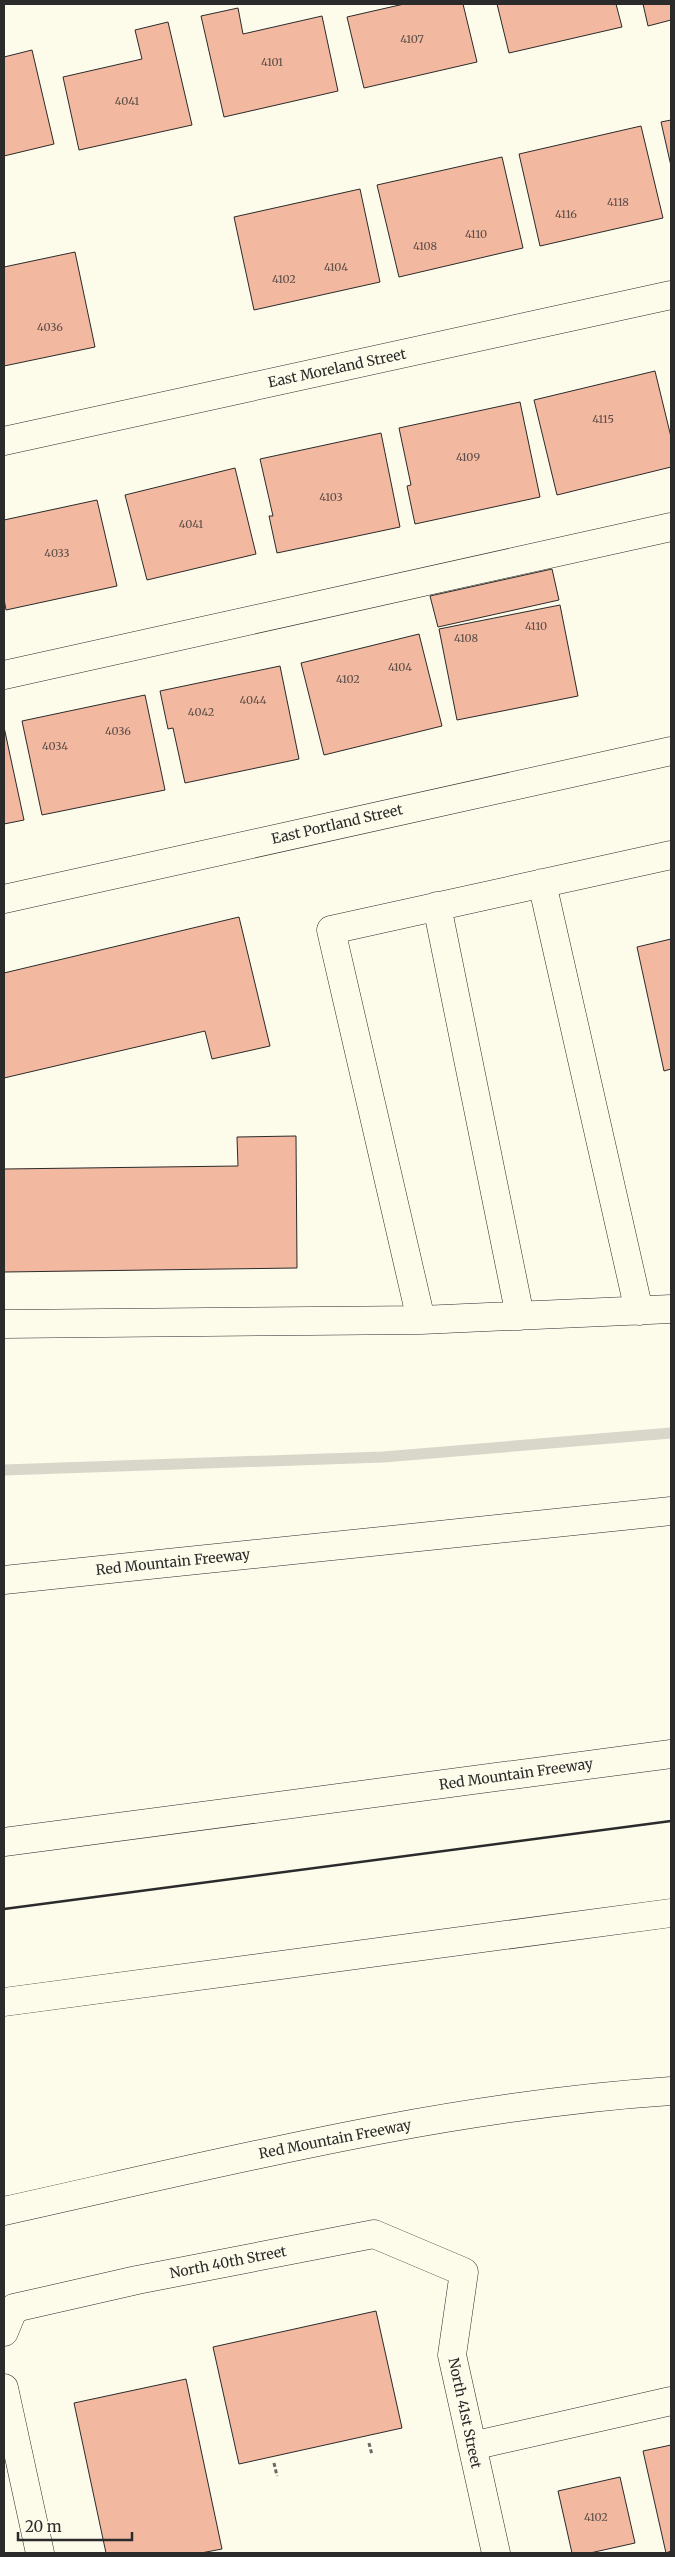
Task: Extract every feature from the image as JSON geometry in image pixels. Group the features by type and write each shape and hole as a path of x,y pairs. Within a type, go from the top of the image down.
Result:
{"main road":[{"name":"East Moreland Street","path":"4,441 671,295"},
{"path":"4,675 671,527"},
{"name":"East Portland Street","path":"4,899 671,751"},
{"path":"421,1320 331,930 671,855"},
{"path":"542,883 639,1311"},
{"path":"437,906 520,1316"},
{"path":"4,1324 421,1320 671,1309"},
{"name":"Red Mountain Freeway","path":"4,1580 671,1511"},
{"name":"Red Mountain Freeway","path":"4,1842 671,1754"},
{"path":"4,2002 671,1913"},
{"name":"Red Mountain Freeway","path":"4,2211 318,2141 395,2126 519,2107 671,2091"},
{"name":"North 40th Street","path":"4,2332 14,2308 137,2280 374,2234 464,2272"},
{"name":"North 41st Street","path":"464,2272 452,2355 496,2553"},
{"path":"4,2388 40,2553"},
{"path":"472,2446 671,2401"}],"path":[{"path":"369,2443 372,2455"},
{"path":"274,2463 277,2476"}],"building":[{"path":"404,4 463,4 477,62 364,88 347,17"},
{"path":"497,4 616,4 622,27 509,53"},
{"path":"643,4 671,4 671,20 648,26"},
{"path":"238,8 243,34 322,16 338,91 224,117 201,16"},
{"path":"168,22 192,125 79,150 63,77 142,59 135,30"},
{"path":"32,50 54,144 4,156 4,57"},
{"path":"671,120 671,166 661,122"},
{"path":"641,126 663,218 540,246 519,154"},
{"path":"502,157 523,248 399,277 377,185"},
{"path":"360,189 380,282 254,310 234,217"},
{"path":"75,252 95,347 4,366 4,267"},
{"path":"655,371 671,437 671,467 557,495 534,400"},
{"path":"520,402 540,497 415,524 407,486 411,485 399,428"},
{"path":"381,433 400,527 277,553 269,516 273,516 260,459"},
{"path":"235,468 256,554 147,580 125,495"},
{"path":"97,500 117,586 6,610 4,599 4,520"},
{"path":"552,569 559,600 438,627 430,596"},
{"path":"560,605 578,696 457,720 439,629"},
{"path":"419,634 442,726 324,755 301,663"},
{"path":"280,666 299,759 185,783 173,728 168,729 160,691"},
{"path":"145,695 165,790 42,815 22,721"},
{"path":"4,727 24,820 4,824"},
{"path":"239,917 270,1046 212,1059 205,1031 4,1078 4,973"},
{"path":"671,939 671,1069 664,1071 637,947"},
{"path":"296,1136 297,1268 4,1272 4,1169 238,1166 237,1137"},
{"path":"376,2311 402,2428 239,2464 213,2347"},
{"path":"186,2379 222,2549 201,2553 106,2553 74,2403"},
{"path":"671,2445 671,2551 666,2553 643,2451"},
{"path":"620,2477 635,2543 590,2553 572,2553 558,2491"}],"waterway":[{"path":"4,1470 383,1457 671,1433"}],"wall":[{"path":"4,1909 671,1821"}]}
